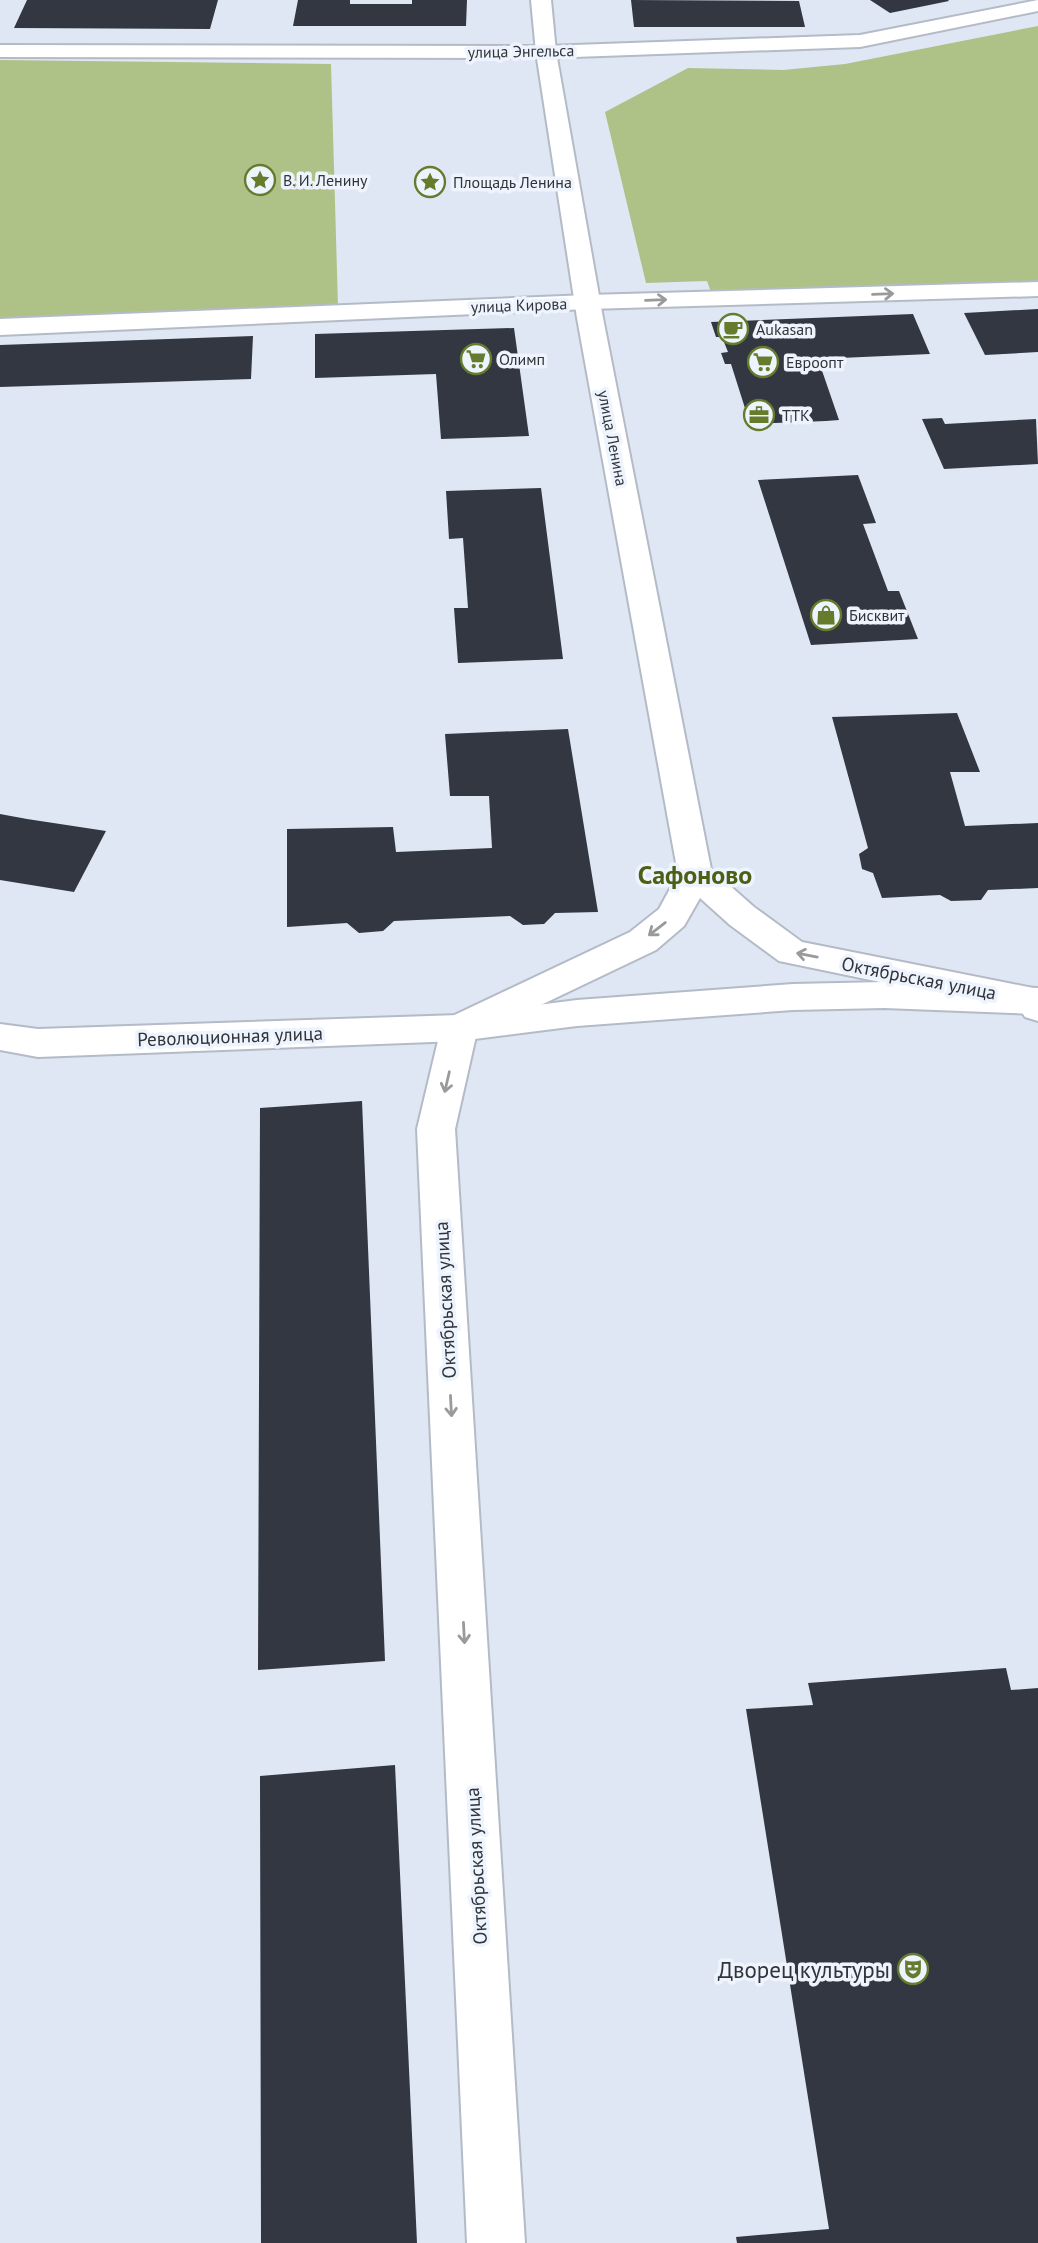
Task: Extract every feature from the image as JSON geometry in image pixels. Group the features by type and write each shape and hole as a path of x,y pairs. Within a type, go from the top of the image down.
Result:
{"street":[{"name":"улица Ленина","path":"541,0 546,52 588,302 695,874"},
{"name":"улица Энгельса","path":"0,51 546,52 860,41 1038,5"},
{"name":"улица Кирова","path":"0,327 588,302 1038,289"},
{"name":"Октябрьская улица","path":"695,874 742,916 792,952 1037,1003"},
{"path":"459,1028 643,941 672,917 695,874"},
{"name":"Революционная улица","path":"0,1037 38,1043 459,1028 577,1013 793,997 884,995 1037,1003"},
{"name":"Октябрьская улица","path":"459,1028 436,1129 496,2243"}],"green space":[{"path":"1038,26 1038,281 711,292 707,281 646,283 605,112 688,68 783,70 845,64"},
{"path":"0,60 331,64 338,306 0,318"}],"building":[{"path":"27,0 218,0 210,29 14,28"},
{"path":"298,0 350,0 350,4 412,4 412,0 467,0 466,26 293,26"},
{"path":"631,0 799,1 805,27 634,27"},
{"path":"870,0 948,0 949,1 890,13"},
{"path":"1038,309 1038,352 985,355 964,313"},
{"path":"913,314 930,354 818,359 839,420 826,421 750,424 731,364 725,364 721,353 728,352 722,337 716,337 711,322"},
{"path":"514,328 529,436 441,439 436,374 315,378 315,334"},
{"path":"253,336 251,379 0,387 0,345"},
{"path":"942,418 945,424 1036,419 1038,464 944,469 922,419"},
{"path":"858,475 876,523 863,524 888,591 899,591 918,639 811,645 758,480"},
{"path":"541,488 563,659 458,663 454,608 468,608 463,538 449,539 446,491"},
{"path":"957,713 980,772 950,772 965,826 1038,823 1038,888 988,890 981,900 951,901 940,895 882,898 873,873 862,869 859,854 868,848 832,717"},
{"path":"568,729 598,912 555,913 544,924 523,925 510,916 394,921 383,931 359,933 347,923 287,927 287,829 393,827 396,852 492,848 489,796 450,796 445,734"},
{"path":"0,814 106,831 74,892 0,880"},
{"path":"362,1101 385,1661 258,1670 260,1108"},
{"name":"Дворец культуры","path":"1006,1668 1011,1690 1038,1688 1038,2243 737,2243 736,2237 829,2229 746,1709 813,1705 808,1683"},
{"path":"395,1765 417,2243 261,2243 260,1776"}],"place":[{"name":"В. И. Ленину","path":"260,180"},
{"name":"Площадь Ленина","path":"430,182"},
{"name":"Aukasan","path":"733,329"},
{"name":"Олимп","path":"476,359"},
{"name":"Евроопт","path":"763,362"},
{"name":"ТТК","path":"759,415"},
{"name":"Бисквит","path":"826,615"},
{"name":"Дворец культуры","path":"913,1969"}],"district":[{"name":"Сафоново","path":"695,874"}]}
